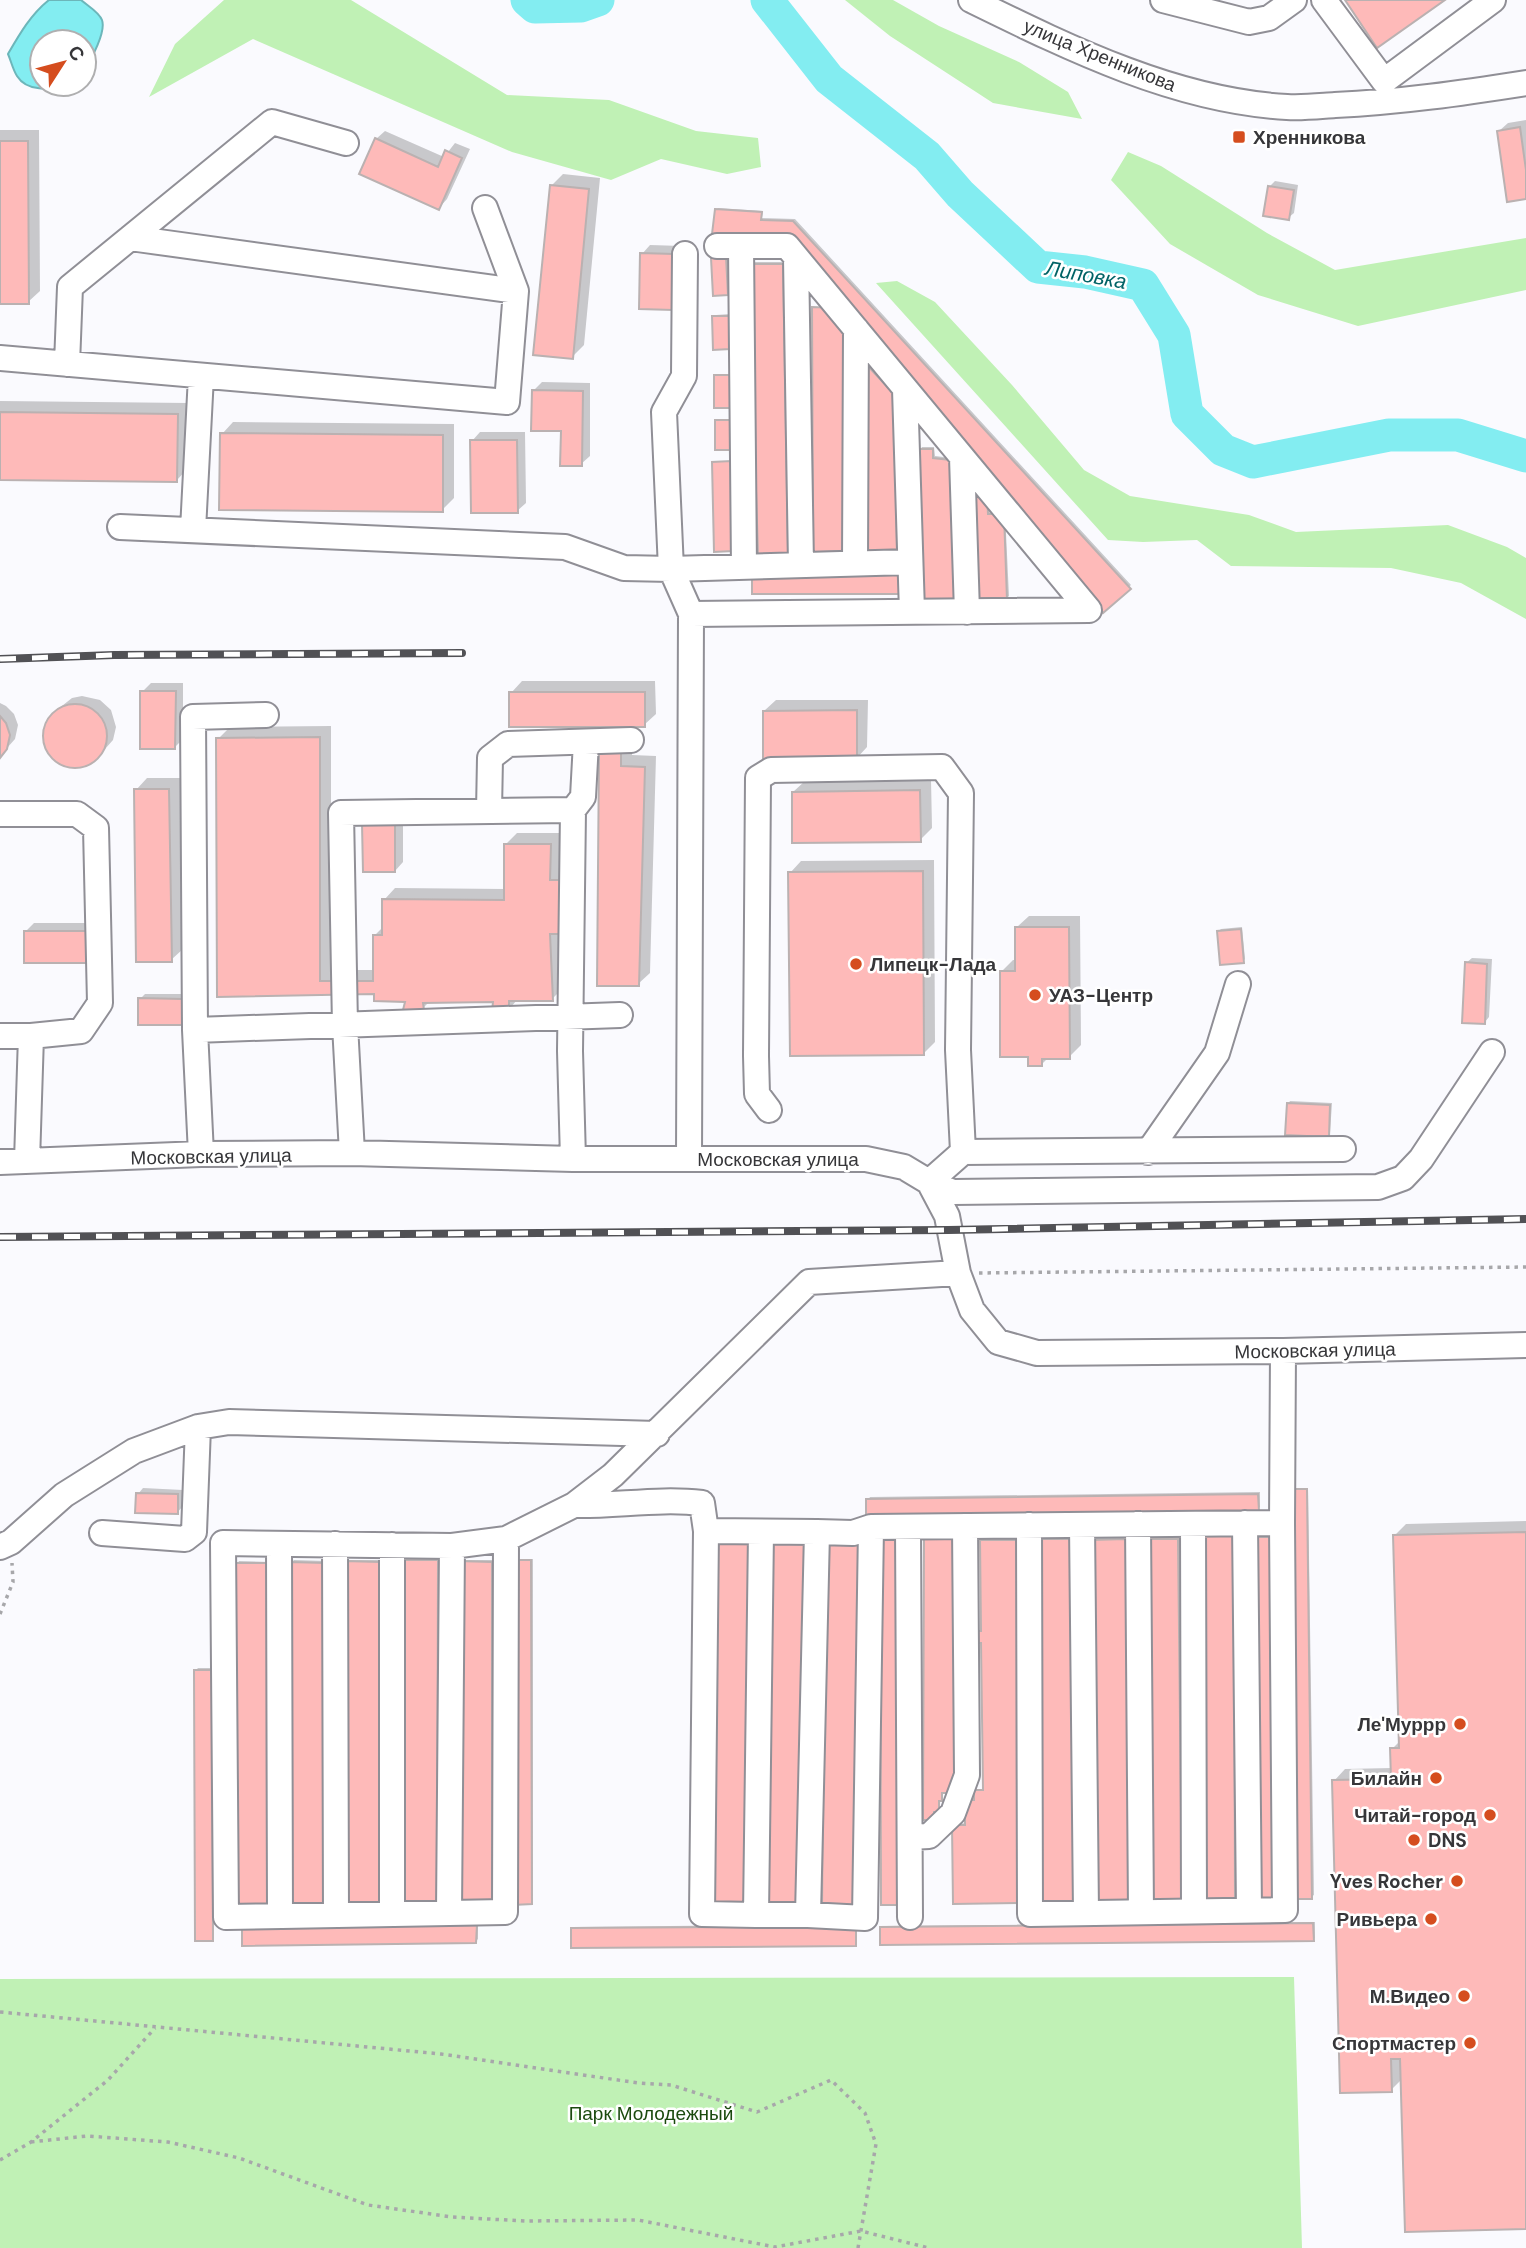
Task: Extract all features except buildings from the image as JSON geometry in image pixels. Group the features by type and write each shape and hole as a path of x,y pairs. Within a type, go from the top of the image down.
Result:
{"street":[{"name":"улица Хренникова","path":"971,0 1107,62 1200,93 1288,107 1386,92 1526,83"},
{"path":"1163,0 1250,22 1269,18 1294,0"},
{"path":"1324,0 1386,92 1493,0"},
{"path":"67,364 70,287 272,122 346,143"},
{"path":"0,358 508,402 516,291 485,208"},
{"path":"130,238 516,291"},
{"path":"691,614 1089,610 787,246 729,246 744,566"},
{"path":"685,254 684,376 664,412 671,569 691,614 689,1159"},
{"path":"796,258 801,565"},
{"path":"855,563 856,329"},
{"path":"193,530 201,376"},
{"path":"905,389 912,612"},
{"path":"962,457 967,612"},
{"path":"120,527 565,547 624,568 910,562"},
{"path":"201,1154 195,1030 193,717 266,715"},
{"path":"489,811 490,758 508,744 631,740"},
{"path":"573,1159 573,810 583,797 586,742"},
{"path":"769,1110 757,1094 758,778 771,770 942,767 961,793 958,1050 963,1152"},
{"path":"352,1153 345,1025 341,813 573,810"},
{"path":"0,814 77,814 96,828 100,1003 81,1031 0,1036"},
{"path":"1148,1152 1217,1053 1238,984"},
{"path":"195,1030 621,1015"},
{"path":"27,1161 31,1036"},
{"path":"1343,1149 963,1152 929,1182 953,1192 1378,1187 1403,1178 1422,1159 1492,1052"},
{"name":"Московская улица","path":"0,1162 201,1154 352,1153 573,1159 866,1159 904,1167 929,1182 947,1216 958,1273 972,1310 998,1342 1037,1353 1526,1345"},
{"path":"506,1539 505,1912 226,1917 223,1543 453,1546 506,1539 574,1505 613,1475 809,1282 958,1273"},
{"path":"1029,1525 1030,1914 1286,1910 1283,1351"},
{"path":"6,1545 64,1495 134,1451 198,1427 229,1422 657,1434"},
{"path":"102,1533 185,1539 194,1532 198,1427"},
{"path":"574,1505 678,1500 702,1503 706,1531 702,1914 865,1918 871,1527"},
{"path":"1245,1523 1249,1910"},
{"path":"706,1531 853,1533 871,1527 1282,1523"},
{"path":"1138,1524 1141,1912"},
{"path":"1193,1524 1194,1911"},
{"path":"1082,1525 1086,1913"},
{"path":"910,1837 929,1836 953,1813 967,1775 965,1526"},
{"path":"908,1527 910,1917"},
{"path":"756,1915 761,1531"},
{"path":"808,1915 817,1532"},
{"path":"335,1544 336,1915"},
{"path":"279,1545 280,1916"},
{"path":"392,1545 392,1914"},
{"path":"449,1913 453,1546"}],"path":[{"path":"958,1273 1526,1267"},
{"path":"0,1614 13,1582 6,1545"},
{"path":"0,2012 442,2054 638,2084 671,2085 757,2112 831,2080 865,2113 876,2144 858,2248"},
{"path":"0,2160 31,2142 108,2080 155,2028"},
{"path":"31,2142 87,2136 168,2142 239,2158 368,2205 452,2217 525,2221 638,2220 775,2247 861,2231 929,2248"}],"green space":[{"path":"224,0 351,0 507,95 609,100 696,131 758,138 761,167 727,174 661,159 611,180 512,152 253,39 149,97 175,44"},
{"path":"845,0 893,0 939,26 1019,62 1068,92 1082,119 993,103 890,36"},
{"path":"1128,152 1161,166 1267,233 1335,270 1526,238 1526,290 1358,326 1258,295 1170,244 1111,180"},
{"path":"897,281 935,302 1012,385 1084,470 1130,496 1249,515 1296,532 1448,525 1507,547 1526,558 1526,619 1461,583 1391,568 1231,566 1197,540 1108,540 876,283"},
{"name":"Парк Молодежный","path":"1294,1977 1302,2248 0,2248 0,1979"}],"water":[{"path":"49,0 81,0 98,14 102,20 102,31 98,45 98,28 28,28 28,85 16,74 8,54 31,18"}],"waterway":[{"name":"Липовка","path":"527,0 535,7 581,6 598,0"},
{"name":"Липовка","path":"767,0 829,79 927,156 960,194 1038,267 1085,272 1143,285 1174,335 1187,414 1223,450 1253,462 1389,435 1458,435 1526,456"}],"railway":[{"path":"0,659 114,655 462,653"},
{"path":"0,1237 948,1230 1526,1219"}],"place":[{"name":"Хренникова","path":"1239,137"},
{"name":"Липецк-Лада","path":"856,964"},
{"name":"УАЗ-Центр","path":"1035,995"},
{"name":"Ле'Муррр","path":"1460,1724"},
{"name":"Билайн","path":"1436,1778"},
{"name":"Читай-город","path":"1490,1815"},
{"name":"DNS","path":"1414,1840"},
{"name":"Yves Rocher","path":"1457,1881"},
{"name":"Ривьера","path":"1431,1919"},
{"name":"М.Видео","path":"1464,1996"},
{"name":"Спортмастер","path":"1470,2043"}]}
